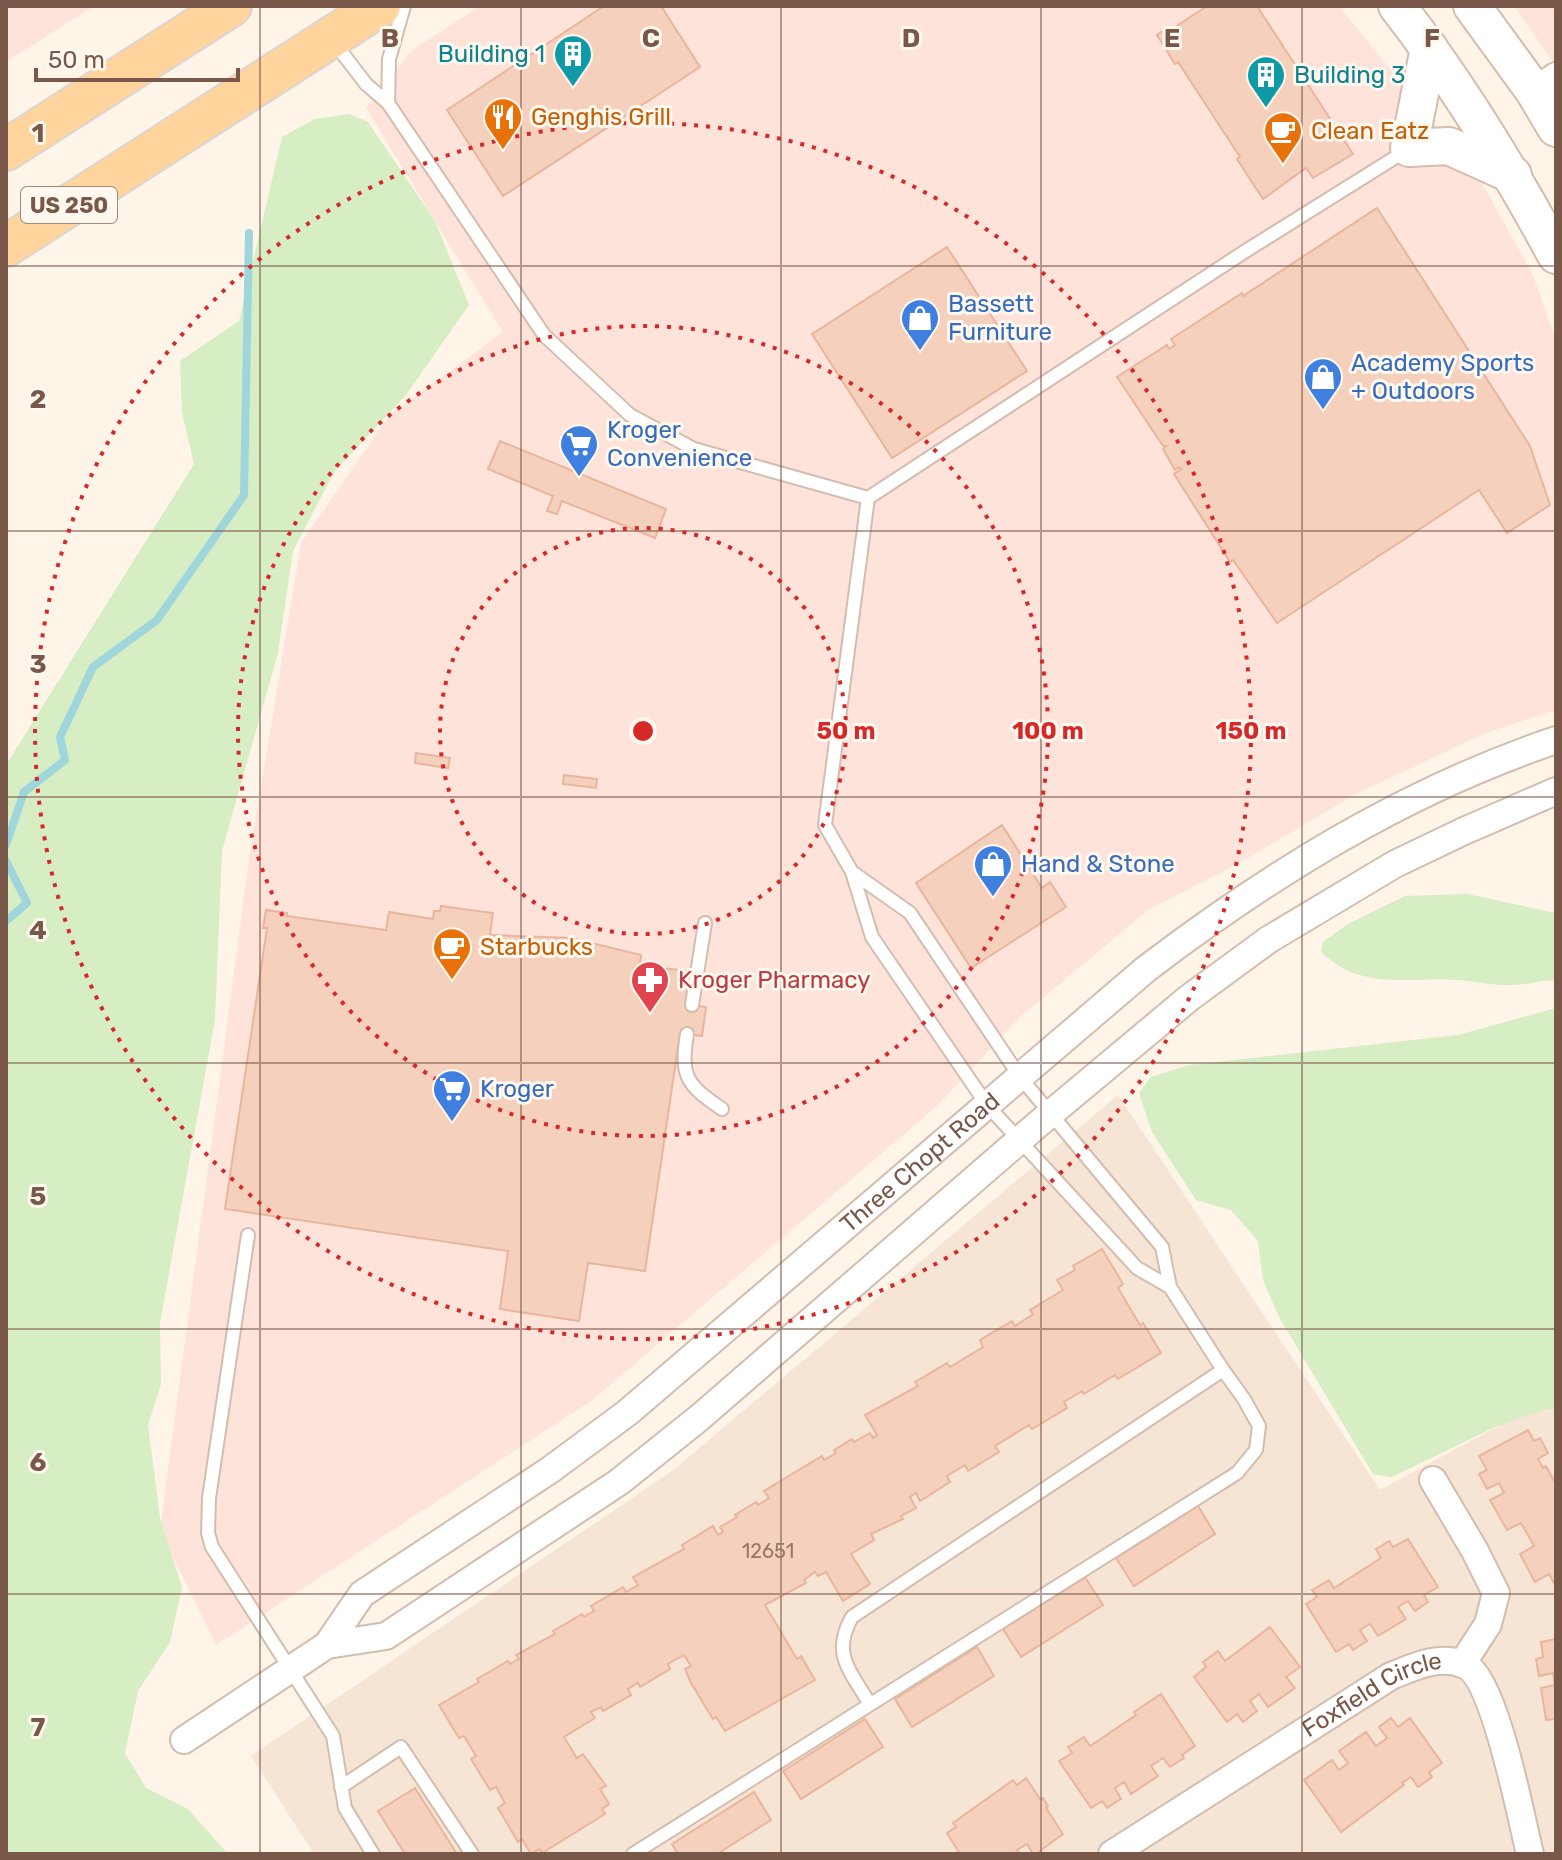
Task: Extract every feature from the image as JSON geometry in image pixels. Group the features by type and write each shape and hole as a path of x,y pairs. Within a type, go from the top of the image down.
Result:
{"main road":[{"path":"6,150 231,6"},
{"name":"US 250","path":"6,246 333,22 380,6"},
{"path":"1397,6 1429,48 1513,175 1556,255"},
{"path":"1472,6 1545,83 1556,128"},
{"path":"1429,48 1409,148 1449,146 1513,175"}],"street":[{"name":"Three Chopt Road","path":"184,1740 327,1645 362,1594 550,1470 627,1413 1146,969 1228,907 1300,861 1397,806 1556,740"},
{"name":"Three Chopt Road","path":"327,1645 386,1636 619,1482 699,1418 1051,1113 1189,998 1278,933 1395,864 1556,791"},
{"path":"1433,1480 1496,1593 1488,1624 1462,1664"},
{"name":"Foxfield Circle","path":"1112,1854 1391,1676 1429,1661 1446,1660 1471,1669 1483,1683 1501,1735 1530,1854"}],"lane":[{"path":"388,103 389,59 404,6"},
{"path":"333,22 366,84 388,103 544,335 630,415 694,449 868,498 1409,148"},
{"path":"868,498 825,825 852,872 872,937 987,1105 1137,1268 1170,1287"},
{"path":"633,1854 1237,1473 1256,1450 1259,1426 1170,1287 1162,1247 1020,1077 910,913 852,872"},
{"path":"692,1005 705,923"},
{"path":"687,1034 683,1059 687,1075 695,1088 722,1109"},
{"path":"248,1235 208,1507 208,1533 212,1547 333,1736 345,1808 373,1854"},
{"path":"869,1703 843,1659 843,1633 852,1617 1223,1370"},
{"path":"341,1787 401,1747 472,1854"}],"shaded area":[{"path":"6,6 94,6 6,62"},
{"path":"480,6 1339,6 1481,181 1533,275 1556,341 1556,710 1486,733 1358,793 1234,866 1148,910 1020,1017 938,1105 591,1401 216,1645 160,1530 249,860 301,543 389,416 503,332 366,108 411,51"},
{"path":"1514,6 1556,6 1556,66"},
{"path":"1118,1095 1380,1490 1550,1398 1556,1410 1556,1854 314,1854 251,1756 672,1471"}],"green space":[{"path":"349,114 368,122 435,221 469,305 406,395 334,472 293,551 278,653 222,851 215,1020 160,1323 161,1384 148,1425 160,1518 182,1587 170,1642 138,1691 125,1753 146,1788 188,1809 228,1854 6,1854 6,765 194,464 182,412 180,361 239,321 282,137 315,119"},
{"path":"1467,894 1556,913 1556,980 1506,985 1457,980 1385,980 1352,972 1321,952 1323,942 1348,924 1405,896"},
{"path":"1556,1008 1556,1410 1546,1409 1495,1427 1392,1477 1373,1474 1279,1317 1263,1280 1258,1241 1231,1210 1196,1200 1152,1132 1139,1093 1151,1077 1189,1065 1458,1035"}],"building":[{"name":"Building 1","path":"604,6 661,6 700,67 503,196 447,110"},
{"name":"Building 3","path":"1207,6 1257,6 1353,154 1313,178 1306,168 1263,199 1237,159 1240,157 1157,35 1164,30 1166,33"},
{"name":"Academy Sports + Outdoors","path":"1377,208 1530,446 1550,505 1507,533 1479,490 1277,623 1233,560 1230,562 1174,474 1181,469 1175,470 1163,449 1166,446 1163,446 1117,377 1167,345 1169,349 1175,345 1171,339"},
{"name":"Bassett Furniture","path":"947,247 1027,371 892,458 812,334"},
{"path":"500,441 666,509 655,538 562,501 557,514 547,511 553,496 488,469"},
{"path":"416,753 450,758 448,768 415,763"},
{"path":"564,775 597,779 596,788 563,784"},
{"name":"Hand & Stone","path":"1002,825 1042,888 1050,882 1066,907 971,968 916,883"},
{"name":"Kroger","path":"441,906 493,913 490,935 571,938 641,955 640,966 690,971 686,1004 706,1007 702,1036 680,1033 645,1271 588,1263 579,1321 500,1309 508,1251 225,1209 267,928 263,928 266,910 287,913 287,916 386,930 389,912 433,919 434,911 440,911"},
{"path":"1102,1249 1123,1284 1118,1288 1161,1353 1118,1379 1115,1375 1064,1402 1067,1408 1032,1429 1029,1425 995,1446 999,1452 968,1471 965,1465 947,1476 950,1482 920,1501 916,1493 910,1497 916,1508 901,1516 903,1519 871,1534 874,1540 851,1554 870,1584 843,1601 826,1572 818,1576 815,1572 804,1580 806,1583 765,1605 797,1659 801,1656 815,1680 725,1731 716,1717 713,1719 691,1683 685,1669 691,1666 684,1655 668,1664 670,1669 640,1687 638,1683 628,1689 631,1695 603,1711 601,1707 591,1712 595,1718 564,1737 577,1758 583,1754 606,1786 600,1789 609,1804 602,1809 605,1814 542,1853 540,1849 531,1854 522,1839 518,1842 498,1808 505,1803 496,1787 490,1790 471,1759 476,1756 464,1736 459,1738 439,1705 508,1661 510,1664 519,1659 516,1655 555,1634 553,1631 582,1614 584,1617 594,1611 591,1606 623,1587 626,1592 638,1585 633,1577 684,1549 682,1545 713,1526 718,1535 723,1532 720,1527 737,1517 735,1515 769,1498 764,1491 822,1456 824,1460 836,1453 834,1450 852,1439 854,1442 870,1433 873,1438 877,1435 865,1415 918,1386 915,1382 947,1363 950,1367 983,1347 980,1340 1012,1321 1015,1326 1033,1314 1030,1310 1063,1290 1057,1280 1075,1270 1073,1266"},
{"path":"1528,1430 1534,1441 1540,1438 1548,1453 1538,1459 1543,1468 1546,1466 1556,1484 1556,1587 1549,1574 1535,1582 1520,1554 1534,1546 1521,1523 1507,1530 1490,1500 1504,1493 1499,1483 1487,1489 1479,1474 1487,1470 1479,1456"},
{"path":"1198,1506 1215,1534 1134,1586 1116,1558"},
{"path":"1408,1539 1438,1587 1424,1595 1428,1602 1415,1611 1408,1601 1398,1607 1406,1619 1378,1636 1370,1624 1360,1630 1367,1641 1353,1650 1349,1644 1336,1652 1306,1604 1317,1597 1312,1590 1329,1580 1334,1588 1381,1558 1376,1549 1389,1541 1393,1547"},
{"path":"1085,1577 1103,1605 1021,1657 1003,1629"},
{"path":"1270,1627 1300,1667 1286,1677 1295,1688 1268,1707 1259,1694 1250,1701 1257,1711 1243,1722 1237,1714 1227,1722 1194,1677 1206,1667 1203,1662 1218,1651 1225,1661"},
{"path":"1556,1639 1556,1719 1546,1720 1541,1688 1555,1685 1553,1673 1539,1676 1536,1659 1543,1657 1541,1642"},
{"path":"977,1647 994,1676 912,1727 895,1699"},
{"path":"1161,1694 1195,1746 1170,1767 1163,1758 1151,1766 1158,1776 1131,1794 1124,1782 1115,1788 1121,1799 1107,1808 1102,1801 1091,1808 1059,1761 1072,1753 1068,1747 1084,1737 1090,1746"},
{"path":"1391,1718 1398,1727 1410,1718 1442,1763 1429,1772 1432,1777 1418,1787 1411,1777 1341,1832 1304,1780 1332,1760 1339,1770 1348,1763 1339,1751 1366,1732 1376,1746 1387,1738 1379,1727"},
{"path":"865,1719 883,1747 801,1799 783,1771"},
{"path":"1026,1778 1040,1799 1043,1798 1063,1834 1036,1854 1027,1844 1017,1850 1020,1854 960,1854 947,1833 956,1827 953,1823 1013,1780 1017,1785"},
{"path":"415,1788 457,1854 405,1854 378,1811"},
{"path":"754,1792 771,1820 717,1854 678,1854 672,1844"}],"waterway":[{"path":"6,845 24,792 65,760 60,737 93,667 157,620 244,495 249,233"},
{"path":"6,861 27,903 6,921"}],"place":[{"name":"Building 1","path":"573,88"},
{"name":"Building 3","path":"1266,109"},
{"name":"Genghis Grill","path":"503,151"},
{"name":"Clean Eatz","path":"1283,165"},
{"name":"Bassett Furniture","path":"920,352"},
{"name":"Academy Sports + Outdoors","path":"1323,411"},
{"name":"Kroger Convenience","path":"579,478"},
{"name":"Hand & Stone","path":"993,898"},
{"name":"Starbucks","path":"452,981"},
{"name":"Kroger Pharmacy","path":"650,1014"},
{"name":"Kroger","path":"452,1123"}]}
